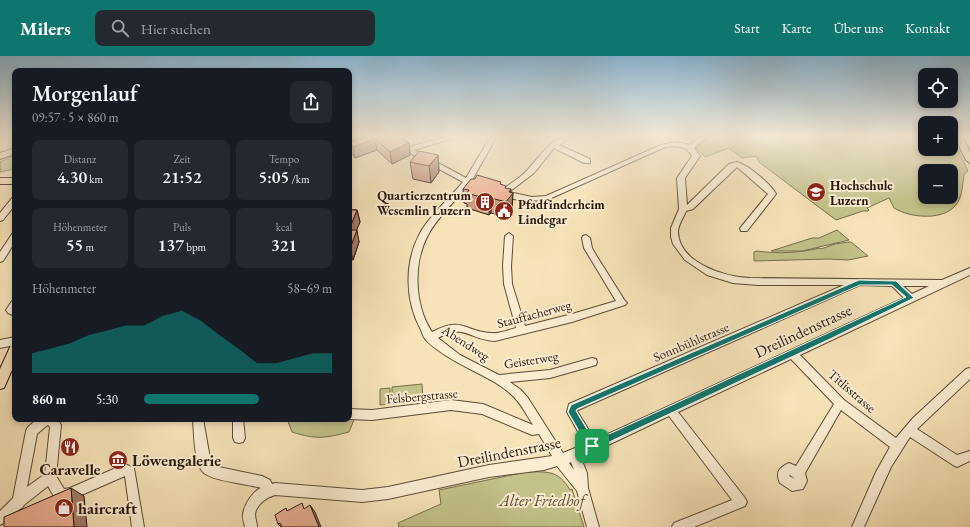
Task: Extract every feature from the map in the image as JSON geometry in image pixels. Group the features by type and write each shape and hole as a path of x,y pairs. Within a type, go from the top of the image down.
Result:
{"main road":[{"path":"0,181 12,181"},
{"path":"0,384 12,355"}],"street":[{"path":"423,158 467,182 480,186"},
{"name":"Abendweg","path":"481,158 467,182 424,235 415,262 414,289 422,323 430,338 443,349 498,380 512,389 522,399 560,460 582,488"},
{"path":"503,193 525,176 541,158"},
{"path":"581,158 587,161"},
{"path":"493,190 517,197 540,200 637,158"},
{"path":"695,158 681,178 683,209 690,207 732,166 737,164 770,190 772,194 744,229"},
{"path":"0,218 12,204"},
{"name":"Dreilindenstrasse","path":"683,209 676,223 675,238 686,256 697,265 710,273 725,278 739,281 944,283"},
{"path":"509,236 507,266 508,284 521,330"},
{"name":"Stauffacherweg","path":"430,338 452,328 459,327 488,338 622,302 590,252 586,238"},
{"path":"0,259 12,241"},
{"path":"944,283 970,271"},
{"path":"894,282 910,298"},
{"name":"Sonnbühlstrasse","path":"592,446 572,412 573,407 859,283"},
{"name":"Dreilindenstrasse","path":"269,491 275,489 362,496 388,493 489,471 544,464 560,460 574,455 944,283"},
{"path":"0,344 12,342"},
{"name":"Titlisstrasse","path":"792,353 840,403 898,446"},
{"name":"Geisterweg","path":"498,380 503,378 550,374 592,362"},
{"path":"858,527 879,478 909,430 925,413 953,390 970,372"},
{"path":"798,473 840,403"},
{"name":"Felsbergstrasse","path":"352,414 372,415 451,405 483,409 532,430 542,429"},
{"path":"670,410 741,502 678,527"},
{"path":"22,516 17,512 32,431 44,422"},
{"path":"54,422 56,425 50,477 57,491 62,495 70,494"},
{"path":"198,422 204,462 207,468 211,471 255,479 266,484 269,491 261,494 254,503 250,514 251,527"},
{"path":"238,422 240,438"},
{"path":"909,430 957,461 970,456"},
{"name":"Abendweg","path":"574,455 581,473 582,488 593,527"},
{"path":"50,504 121,471 129,471 138,527"},
{"path":"0,519 19,496 50,477"}],"green space":[{"path":"12,158 12,170 0,172 0,162"},
{"path":"757,158 962,158 968,171 964,174 958,202 958,164 918,164 918,204 956,204 945,213 928,216 909,214 894,208 889,198 867,208 869,210 868,211 863,211 836,220 759,162"},
{"path":"837,230 849,240 802,251 771,251 812,238 819,238"},
{"path":"851,242 868,256 848,260 829,259 754,261 754,252 757,251 781,253 796,252 821,249 835,244"},
{"path":"422,384 423,398 392,402 392,387"},
{"path":"390,388 390,404 380,405 380,389"},
{"path":"356,415 349,432 321,437 308,436 292,432 288,422 352,422 352,417"},
{"name":"Alter Friedhof","path":"526,472 546,472 561,478 570,490 572,489 584,527 399,527 398,523 441,504 439,490"}],"building":[{"path":"413,158 436,158 429,166 410,162"},
{"path":"477,175 501,182 500,184 506,186 505,188 511,189 509,192 513,193 506,202 491,198 490,200 467,193 469,190 463,189 471,179 475,179"},
{"path":"352,210 357,210 352,222"},
{"path":"352,230 357,230 352,243"},
{"path":"71,488 74,527 4,527 4,517"},
{"path":"302,503 304,509 310,505 319,527 282,527 280,523 278,524 275,515 286,508 287,511"}],"place":[{"name":"Hochschule Luzern","path":"816,192"},
{"name":"Quartierzentrum Wesemlin Luzern","path":"485,202"},
{"name":"Pfadfinderheim Lindegar","path":"504,211"},
{"name":"Caravelle","path":"70,447"},
{"name":"Löwengalerie","path":"118,460"},
{"name":"haircraft","path":"64,508"}],"route":[{"path":"894,282 910,298 827,337 592,446 572,412 573,407 859,283 894,282"}]}
